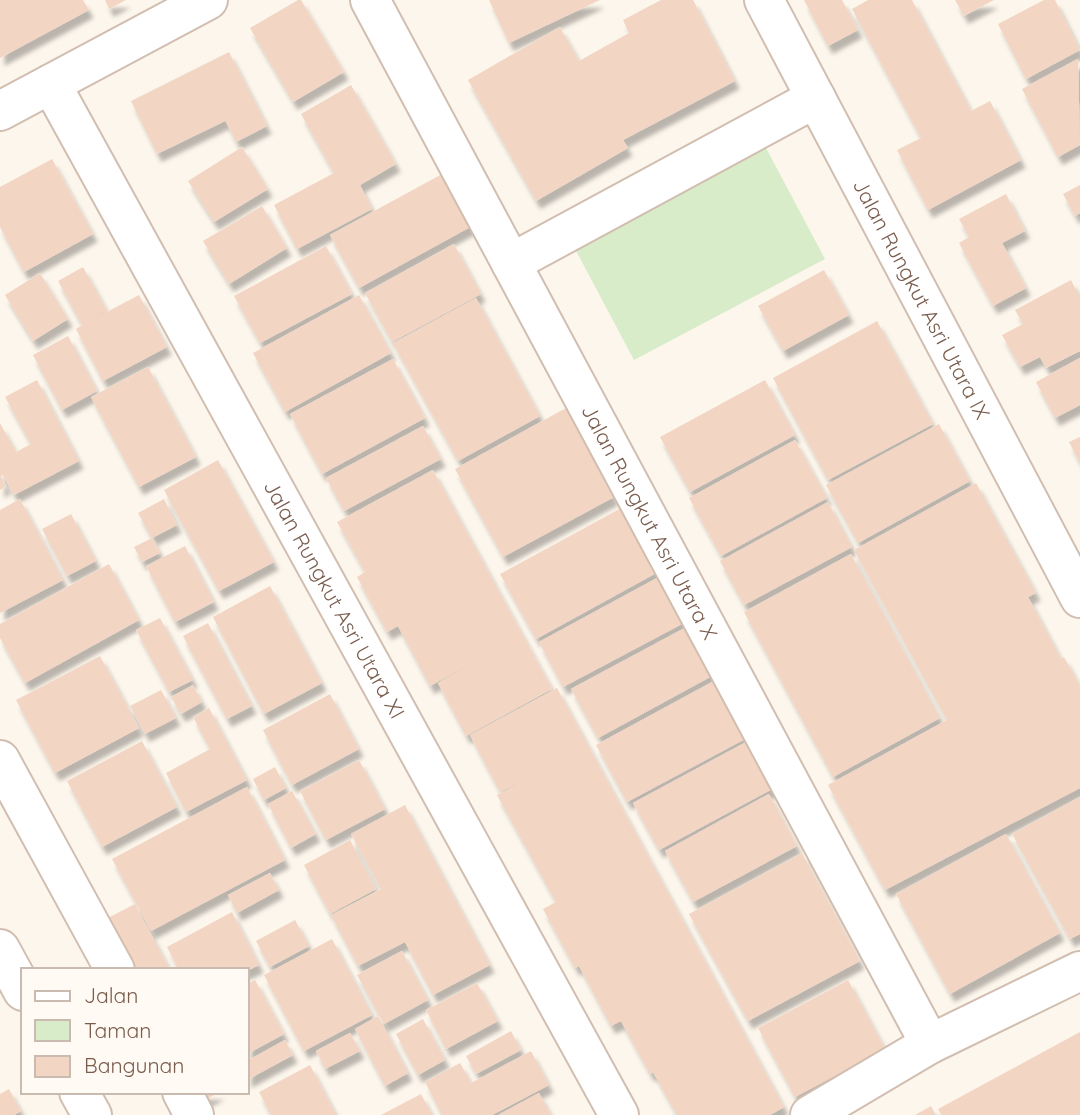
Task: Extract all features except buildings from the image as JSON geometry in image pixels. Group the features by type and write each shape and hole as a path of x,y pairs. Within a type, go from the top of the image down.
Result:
{"street":[{"path":"0,111 208,0"},
{"name":"Jalan Rungkut Asri Utara X","path":"370,0 930,1044"},
{"name":"Jalan Rungkut Asri Utara IX","path":"764,0 1080,598"},
{"name":"Jalan Rungkut Asri Utara XI","path":"51,84 619,1115"},
{"path":"511,263 816,98"},
{"path":"0,760 114,968"},
{"path":"0,949 21,986"},
{"path":"810,1115 930,1044 1080,971"},
{"path":"80,1094 92,1115"},
{"path":"183,1094 194,1115"}],"green space":[{"path":"765,146 825,259 634,360 574,247"}]}
